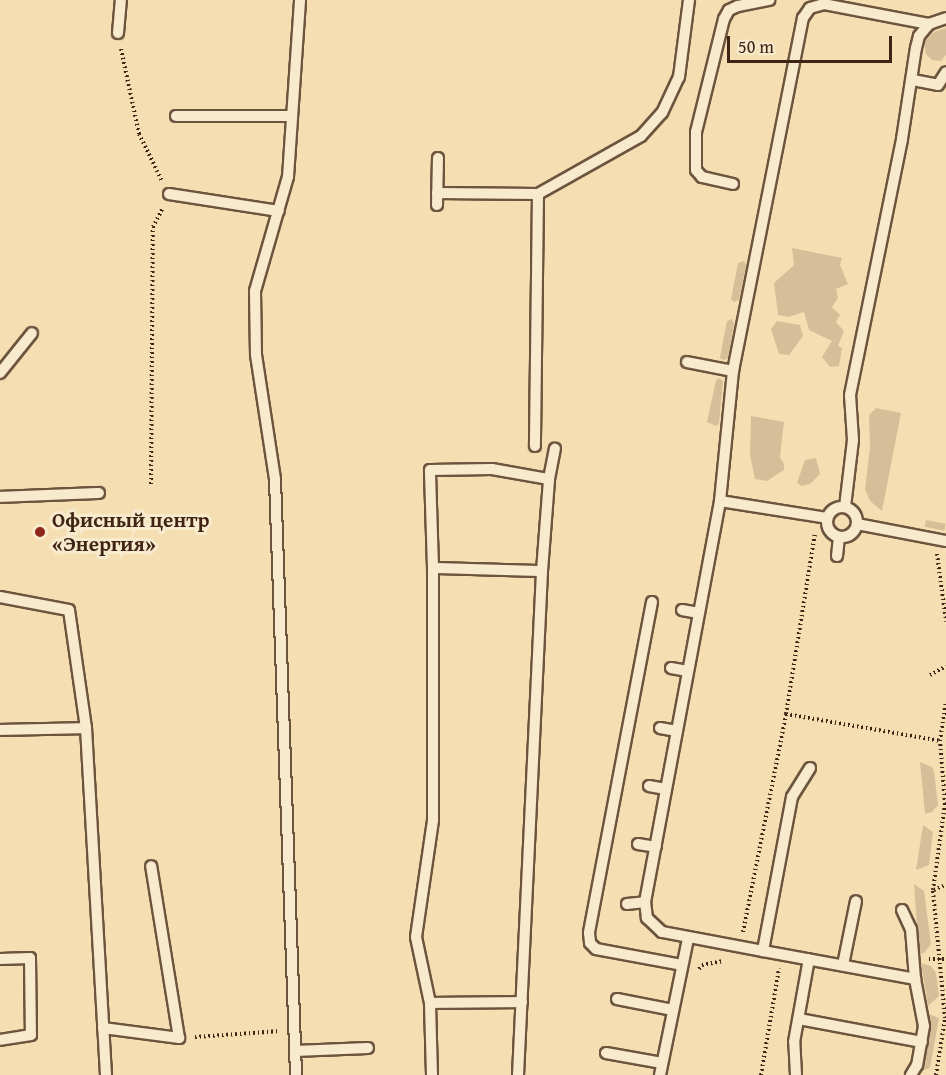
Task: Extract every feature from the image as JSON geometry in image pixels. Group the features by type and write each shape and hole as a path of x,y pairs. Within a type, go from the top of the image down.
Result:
{"lane":[{"path":"118,33 121,0"},
{"path":"296,1075 275,479 256,355 255,291 288,177 300,0"},
{"path":"437,193 538,194 641,136 663,114 679,77 689,0"},
{"path":"733,184 702,177 696,170 694,159 696,132 724,19 729,10 738,6 769,0"},
{"path":"915,979 662,932 647,918 645,902 720,501 734,371 803,18 810,8 824,4 930,24"},
{"path":"845,507 853,440 850,395 913,80 919,36 930,24 946,18"},
{"path":"913,80 938,85 946,72"},
{"path":"176,116 292,116"},
{"path":"437,206 438,158"},
{"path":"169,194 279,211"},
{"path":"535,446 538,194"},
{"path":"0,373 32,333"},
{"path":"687,362 734,371"},
{"path":"518,1075 542,571 549,479 555,449"},
{"path":"432,1075 430,1003 416,938 433,820 434,568 430,470 492,469 549,479"},
{"path":"0,497 99,493"},
{"path":"720,501 823,517 834,509 845,507 854,513 857,524"},
{"path":"823,517 830,532 839,537 849,535 857,524"},
{"path":"857,524 941,539"},
{"path":"837,556 839,537"},
{"path":"434,568 542,571"},
{"path":"0,597 69,610 86,728 106,1075"},
{"path":"652,602 589,933 590,943 596,949 682,964"},
{"path":"682,610 699,613"},
{"path":"671,668 688,671"},
{"path":"0,730 86,728"},
{"path":"660,728 677,731"},
{"path":"763,951 792,797 810,768"},
{"path":"650,786 666,789"},
{"path":"638,844 656,847"},
{"path":"103,1028 179,1038 151,866"},
{"path":"843,965 856,901"},
{"path":"627,904 645,902"},
{"path":"902,910 911,929 915,979 924,1026 917,1065 910,1075"},
{"path":"660,1075 688,938"},
{"path":"0,959 30,958 31,1035 0,1040"},
{"path":"796,1075 794,1042 809,959"},
{"path":"616,999 673,1010"},
{"path":"430,1003 522,1002"},
{"path":"799,1019 922,1042"},
{"path":"295,1051 368,1048"},
{"path":"606,1053 662,1063"}],"path":[{"path":"118,33 139,134 169,194 153,227 151,484"},
{"path":"695,974 702,964 719,961 736,964 823,517"},
{"path":"941,539 946,621"},
{"path":"930,675 946,666"},
{"path":"936,1075 945,1018 933,890 945,817 944,771 940,741 946,701"},
{"path":"786,714 940,741"},
{"path":"933,890 946,885"},
{"path":"761,1075 782,954"},
{"path":"768,970 779,972"},
{"path":"179,1038 294,1029"}],"shaded area":[{"path":"946,28 946,55 941,61 932,60 926,54 924,43 934,32"},
{"path":"792,248 842,258 840,265 848,284 836,289 838,298 832,307 840,315 836,322 844,331 838,346 842,348 839,366 830,367 822,357 832,341 809,330 804,312 788,317 778,315 774,283 794,265"},
{"path":"744,261 746,265 739,300 734,302 731,299 738,263"},
{"path":"732,319 734,324 728,358 724,360 720,358 724,336 727,321"},
{"path":"777,321 800,325 803,336 789,355 779,354 771,329"},
{"path":"719,378 723,381 719,424 716,426 707,422 716,380"},
{"path":"876,408 901,413 882,511 870,501 865,489 870,448 869,415"},
{"path":"751,416 784,422 780,457 784,470 767,481 755,479 750,455"},
{"path":"816,458 820,474 810,484 802,486 797,483 805,460"},
{"path":"926,520 946,524 944,531 925,527"},
{"path":"920,762 932,767 934,771 938,805 932,812 925,814"},
{"path":"923,825 933,832 929,865 916,870"},
{"path":"914,884 924,891 931,944 924,953 919,954"},
{"path":"921,963 931,966 936,973 939,996 928,1006"},
{"path":"929,1014 939,1018 930,1068 921,1070 929,1036"}],"place":[{"name":"Офисный центр «Энергия»","path":"40,532"}]}
